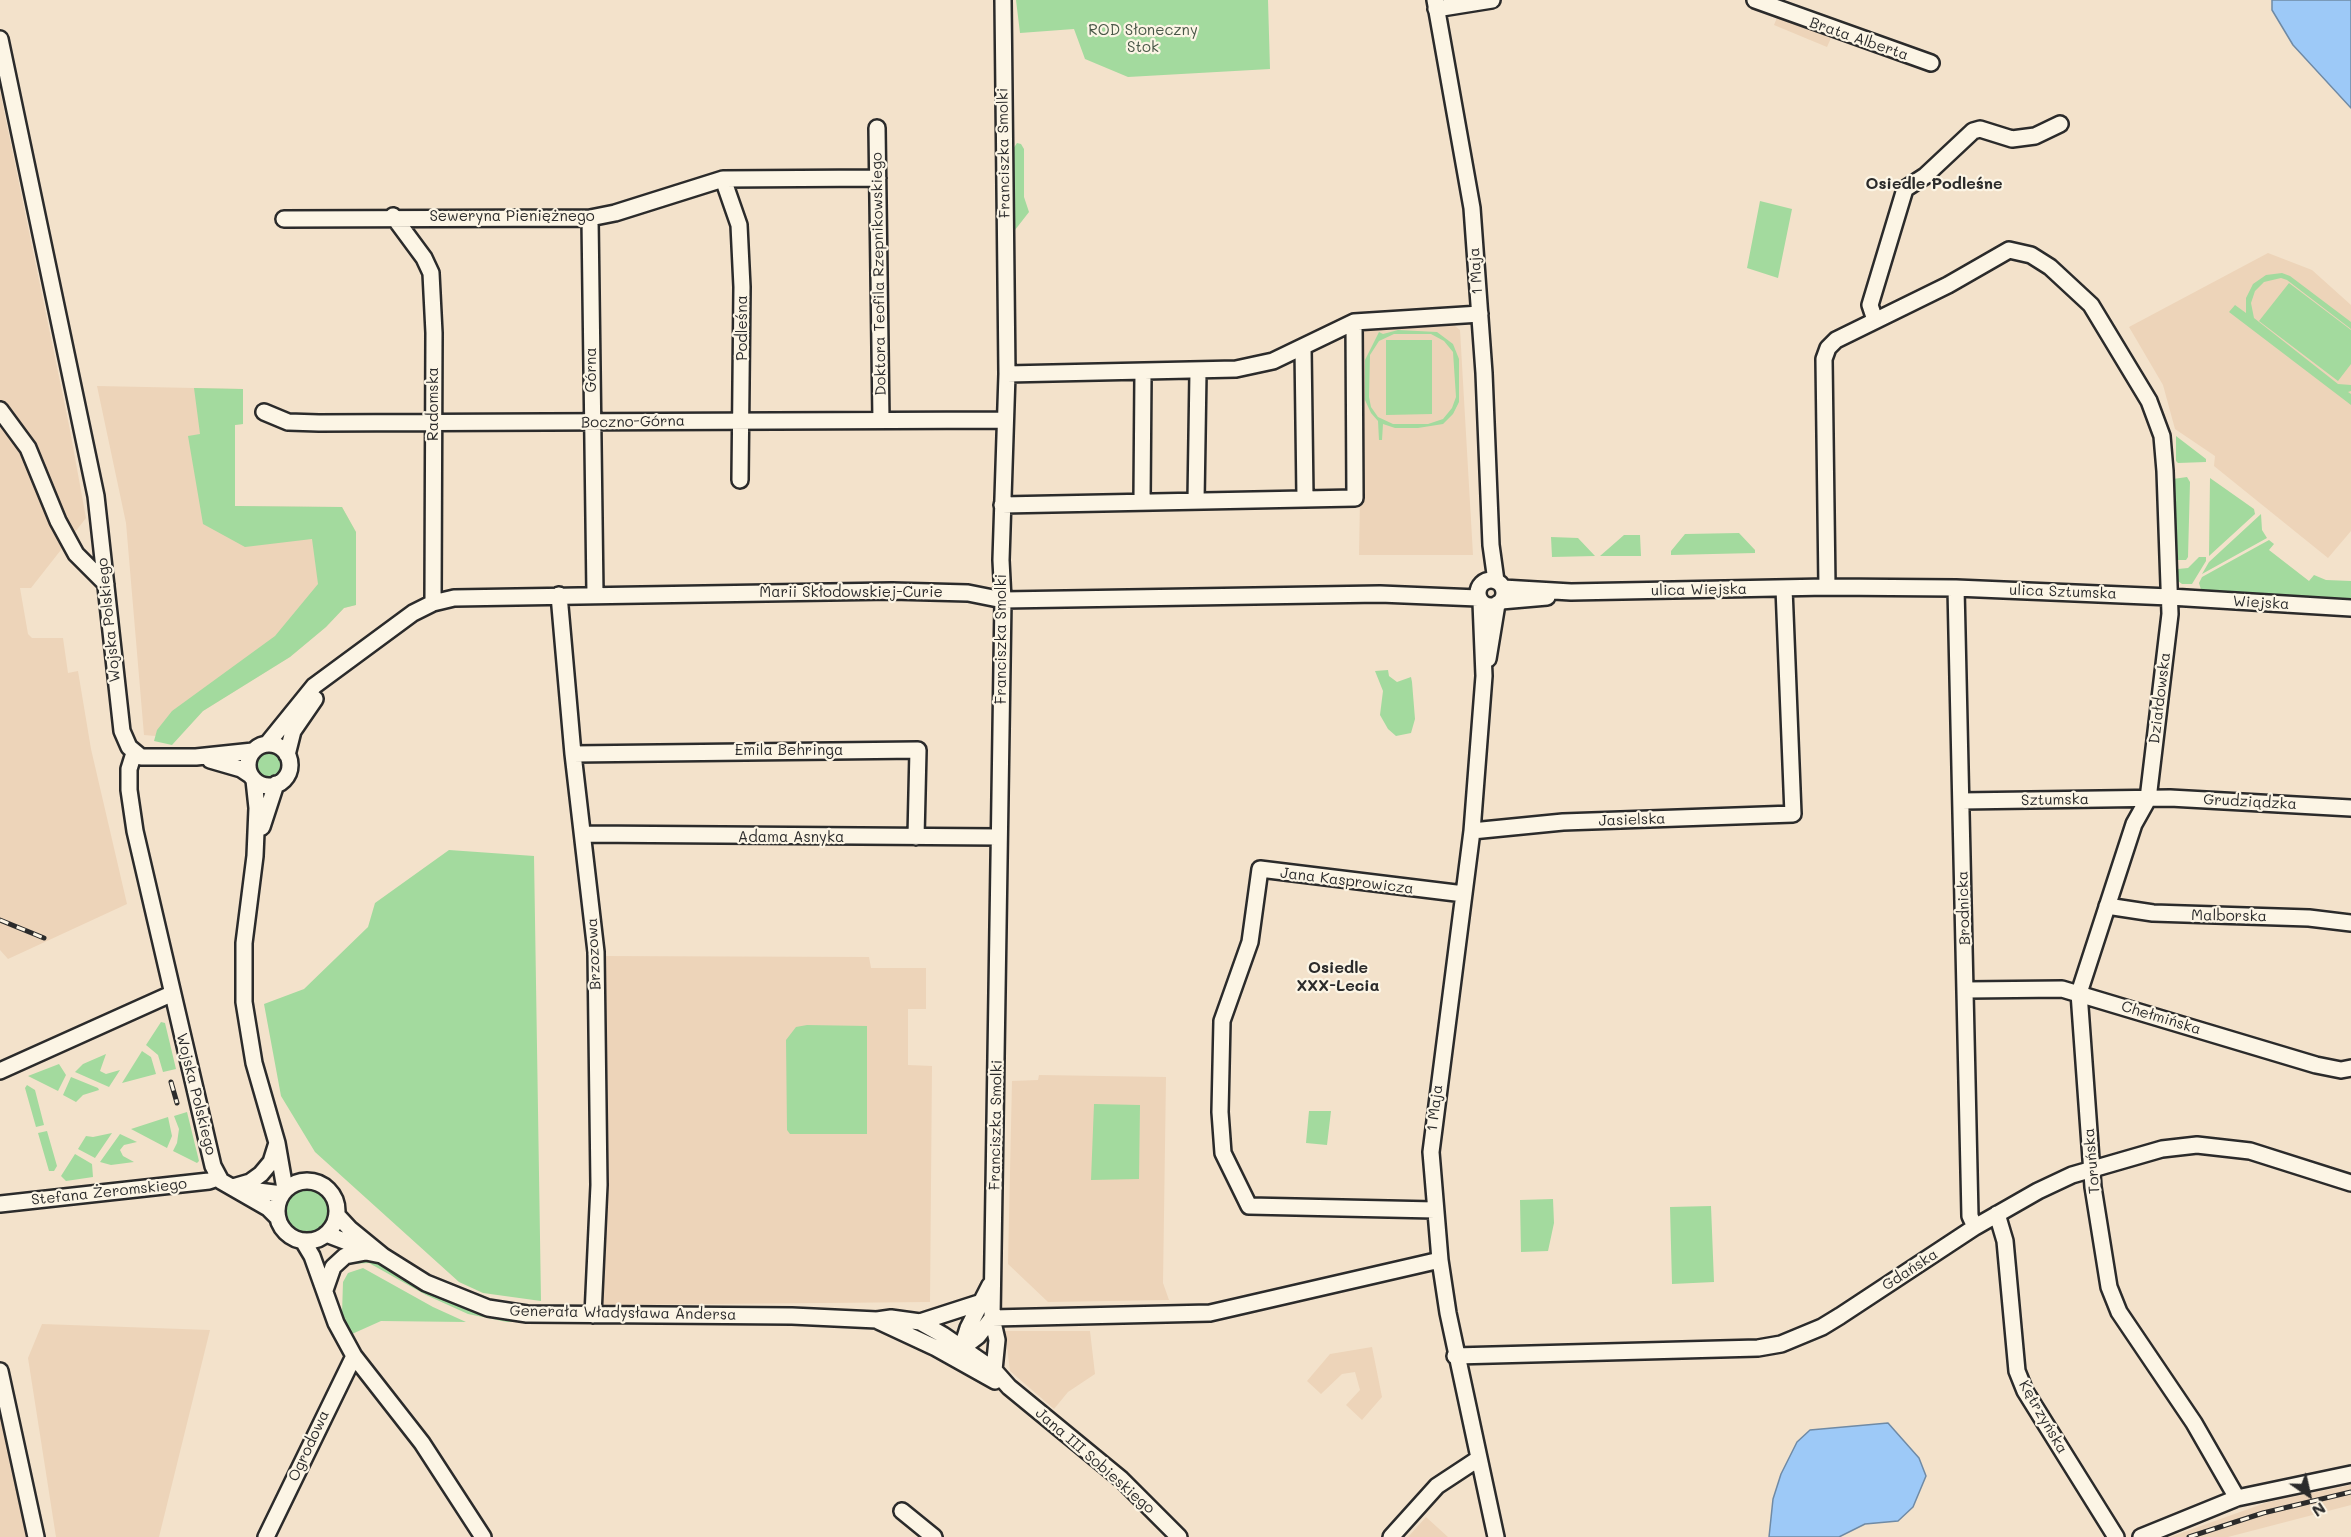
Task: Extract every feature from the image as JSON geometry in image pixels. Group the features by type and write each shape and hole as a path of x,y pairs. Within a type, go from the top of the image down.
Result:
{"street":[{"name":"Franciszka Smolki","path":"994,1370 997,1340 992,1318 1003,600 1002,505 1007,374 1003,0"},
{"path":"1435,4 1492,0"},
{"name":"Brata Alberta","path":"1755,0 1931,63"},
{"name":"1 Maja","path":"1435,4 1472,208 1480,314 1491,545 1490,593 1472,831 1432,1128 1431,1152 1440,1260 1455,1356 1496,1537"},
{"name":"Wojska Polskiego","path":"0,39 95,490 122,731 134,753 129,769 135,831 171,994 218,1178"},
{"path":"1956,588 1827,587 1824,359 1836,340 1869,323 1870,305 1905,189 1925,176 1973,131 1980,129 2012,139 2035,136 2060,124"},
{"name":"Doktora Teofila Rzepnikowskiego","path":"877,128 881,420"},
{"name":"Seweryna Pieniężnego","path":"284,219 393,216 590,218 615,213 723,179 878,178"},
{"name":"Podleśna","path":"723,179 739,225 743,421 740,480"},
{"name":"Radomska","path":"393,216 424,258 431,273 434,333 433,603"},
{"name":"Górna","path":"590,218 595,594"},
{"name":"Działdowska","path":"1869,323 1938,290 2010,250 2031,255 2050,267 2091,305 2149,401 2162,435 2170,597 2148,799"},
{"path":"1007,374 1198,372 1255,367 1354,322 1480,314"},
{"path":"1002,505 1355,498 1354,322"},
{"path":"1303,347 1305,498"},
{"path":"1196,501 1198,372"},
{"path":"1142,501 1143,373"},
{"path":"0,410 28,448 58,521 76,554 106,584"},
{"name":"Boczno-Górna","path":"264,412 288,422 433,424 1004,420"},
{"name":"ulica Wiejska","path":"1490,593 1827,587"},
{"name":"Marii Skłodowskiej-Curie","path":"267,744 314,686 394,625 433,603 454,598 892,591 968,593 1003,600 1380,594 1417,588 1490,593"},
{"name":"Jasielska","path":"1472,831 1563,822 1793,814 1784,588"},
{"name":"ulica Sztumska","path":"1956,588 2170,597"},
{"name":"Brodnicka","path":"1956,588 1970,1216 1975,1227"},
{"name":"Brzozowa","path":"559,595 596,975 599,1185 593,1315"},
{"name":"Wiejska","path":"2170,597 2351,608"},
{"name":"Marii Skłodowskiej-Curie","path":"287,754 293,731 341,666"},
{"path":"134,753 141,757 196,757 253,751 267,744 279,746 287,754 288,772 276,784 255,856"},
{"name":"Emila Behringa","path":"573,754 918,750 916,837"},
{"path":"253,751 248,762 257,808 255,856 244,943 244,1002 258,1080 277,1143 283,1191 276,1216"},
{"path":"196,757 227,764 264,785 276,784"},
{"name":"Grudziądzka","path":"2148,799 2170,798 2351,808"},
{"name":"Sztumska","path":"1961,801 2148,799"},
{"name":"Toruńska","path":"2148,799 2134,824 2079,993 2092,1169 2109,1287 2119,1312 2194,1423 2237,1498"},
{"name":"Adama Asnyka","path":"583,834 999,837"},
{"name":"Jana Kasprowicza","path":"1435,1210 1249,1206 1223,1153 1220,1112 1222,1021 1250,942 1260,869 1464,894"},
{"name":"Malborska","path":"2107,906 2163,913 2298,918 2351,923"},
{"name":"Chełmińska","path":"1966,990 2062,989 2316,1065 2341,1070 2351,1068"},
{"path":"0,1071 171,994"},
{"path":"277,1143 302,1181"},
{"path":"234,1187 250,1182 261,1174 271,1161 277,1143"},
{"name":"Gdańska","path":"1455,1356 1758,1348 1781,1344 1822,1327 1975,1227 2038,1191 2092,1169 2162,1149 2198,1145 2250,1151 2351,1183"},
{"path":"218,1178 268,1208 276,1216 285,1233 303,1241 323,1236 333,1226 337,1215 334,1197 321,1184 302,1181 283,1191 234,1187"},
{"name":"Stefana Żeromskiego","path":"0,1203 203,1182 218,1178"},
{"name":"Kętrzyńska","path":"1997,1214 2005,1241 2017,1371 2025,1391 2116,1537"},
{"name":"Generała Władysława Andersa","path":"337,1215 383,1256 443,1292 488,1308 527,1314 792,1316 877,1320 891,1318 920,1322 958,1353"},
{"path":"323,1236 325,1290"},
{"name":"Generała Władysława Andersa","path":"323,1236 383,1256"},
{"path":"303,1241 325,1290 336,1323 354,1356 422,1443 483,1537"},
{"path":"325,1290 333,1267 345,1256 366,1252 383,1256"},
{"path":"958,1353 978,1336 992,1318 1210,1313 1440,1260"},
{"name":"Franciszka Smolki","path":"958,1353 993,1278"},
{"path":"920,1322 982,1302"},
{"name":"Generała Władysława Andersa","path":"877,1320 958,1353"},
{"name":"Jana III Sobieskiego","path":"958,1353 994,1370 1009,1387 1121,1479 1179,1537"},
{"name":"Jana III Sobieskiego","path":"958,1353 989,1379 1009,1387"},
{"name":"Ogrodowa","path":"266,1537 354,1356"},
{"path":"0,1371 36,1537"},
{"path":"1390,1537 1437,1486 1478,1459"},
{"path":"2141,1537 2237,1498 2351,1474"},
{"path":"902,1511 934,1537"}],"shaded area":[{"path":"1778,15 1831,38 1827,47 1774,25"},
{"path":"0,91 86,518 31,588 20,588 28,634 32,638 63,638 68,673 78,671 91,749 127,904 8,959 0,950"},
{"path":"2268,253 2312,270 2351,305 2351,531 2328,558 2214,466 2215,456 2175,429 2163,385 2129,327"},
{"path":"1455,326 1460,330 1473,555 1359,555 1363,329"},
{"path":"97,386 243,389 243,424 235,425 235,506 342,507 356,532 356,605 344,608 326,627 290,657 203,711 178,738 144,735 126,523"},
{"path":"601,956 869,957 871,968 926,968 926,1009 908,1009 908,1065 932,1066 930,1302 602,1305"},
{"path":"1039,1075 1166,1077 1163,1283 1169,1300 1048,1302 1008,1264 1012,1081 1038,1080"},
{"path":"42,1324 210,1330 159,1537 56,1537 28,1358"},
{"path":"1005,1331 1090,1331 1095,1374 1068,1392 1054,1409 1010,1371"},
{"path":"1372,1347 1382,1397 1362,1420 1346,1405 1360,1390 1355,1372 1342,1374 1321,1394 1307,1381 1330,1354"},
{"path":"0,1411 27,1537 0,1537"},
{"path":"2351,1485 2351,1505 2228,1537 2170,1537 2268,1502"},
{"path":"1426,1517 1448,1537 1408,1537"}],"green space":[{"name":"ROD Słoneczny Stok","path":"1016,0 1268,0 1270,69 1128,77 1085,59 1074,29 1020,33"},
{"path":"1017,143 1021,144 1024,149 1024,197 1029,212 1015,230 1013,149"},
{"path":"1760,201 1792,209 1778,278 1747,268"},
{"path":"2282,273 2290,276 2351,322 2351,329 2287,280 2281,278 2264,282 2255,291 2251,303 2254,318 2338,384 2351,385 2351,391 2348,392 2351,394 2351,405 2229,312 2235,305 2246,313 2246,298 2253,284 2266,275"},
{"path":"2289,283 2351,330 2351,364 2338,381 2259,321"},
{"path":"1398,330 1437,332 1453,344 1459,359 1459,402 1453,414 1443,424 1418,428 1395,428 1383,424 1382,440 1379,440 1378,421 1365,400 1365,360 1379,332 1383,334","holes":["1394,334 1431,334 1444,341 1453,352 1456,397 1452,408 1443,419 1428,424 1393,424 1378,417 1371,407 1369,397 1370,355 1379,341"]},
{"path":"1386,340 1432,340 1432,414 1386,415"},
{"path":"194,388 243,389 243,424 235,425 235,506 342,507 356,532 356,605 344,608 326,627 290,657 203,711 172,745 154,741 157,730 172,711 275,636 318,584 312,539 245,547 203,524 188,436 200,434"},
{"path":"2176,436 2206,459 2206,462 2178,463 2176,461"},
{"path":"2187,477 2190,482 2188,557 2186,560 2178,560 2174,557 2173,479"},
{"path":"2210,478 2254,509 2255,514 2209,556"},
{"path":"2261,514 2262,530 2267,538 2202,574 2209,562"},
{"path":"1739,533 1755,550 1755,553 1671,555 1671,551 1685,534"},
{"path":"1624,535 1640,535 1641,556 1600,556"},
{"path":"1551,537 1578,538 1595,556 1552,557"},
{"path":"2269,540 2274,544 2269,550 2309,581 2314,575 2326,580 2351,581 2351,600 2346,602 2202,593 2199,583 2202,577"},
{"path":"2199,557 2206,557 2206,561 2192,584 2182,584 2178,581 2178,569 2188,568"},
{"path":"1388,670 1389,676 1397,682 1411,677 1415,719 1411,733 1396,736 1388,729 1380,715 1383,691 1375,671"},
{"path":"268,750 278,754 282,764 278,774 268,778 258,774 254,764 258,754"},
{"path":"449,850 534,856 541,1301 483,1293 459,1282 315,1152 281,1096 264,1004 304,989 368,927 375,903"},
{"path":"161,1022 165,1023 176,1069 163,1072 158,1055 146,1045"},
{"path":"807,1025 867,1026 867,1134 790,1134 787,1130 786,1040 796,1027"},
{"path":"142,1051 151,1057 156,1074 122,1083"},
{"path":"106,1054 100,1071 106,1074 120,1070 109,1087 75,1072 83,1064"},
{"path":"59,1064 66,1075 58,1091 28,1076"},
{"path":"71,1077 99,1090 83,1095 76,1102 63,1095"},
{"path":"27,1085 35,1090 44,1125 36,1127 25,1088"},
{"path":"1094,1104 1140,1105 1139,1179 1091,1180"},
{"path":"1309,1111 1331,1111 1327,1145 1306,1143"},
{"path":"187,1112 199,1161 197,1163 173,1151 179,1129 174,1116"},
{"path":"168,1117 172,1136 167,1148 131,1129"},
{"path":"47,1131 57,1166 54,1171 49,1171 38,1133"},
{"path":"112,1133 95,1158 78,1149 86,1136"},
{"path":"120,1134 137,1142 124,1145 120,1150 123,1156 134,1162 111,1165 100,1162"},
{"path":"75,1154 92,1164 93,1177 66,1181 61,1176"},
{"path":"307,1189 316,1190 323,1195 328,1202 328,1220 323,1227 316,1232 307,1233 298,1232 291,1227 286,1220 285,1211 286,1202 291,1195 298,1190"},
{"path":"1553,1199 1554,1223 1548,1251 1521,1252 1520,1200"},
{"path":"1711,1206 1714,1282 1672,1284 1670,1207"},
{"path":"373,1259 438,1296 472,1310 490,1315 545,1321 507,1322 468,1314 426,1295 369,1263 350,1264 348,1260"},
{"path":"363,1268 433,1307 466,1322 381,1321 352,1334 342,1314 343,1282 348,1273"}],"water":[{"path":"2272,0 2351,0 2351,108 2293,45 2272,10"},
{"path":"1888,1423 1919,1458 1926,1476 1913,1507 1898,1521 1865,1524 1839,1537 1769,1537 1773,1499 1781,1474 1797,1442 1810,1430"}],"railway":[{"path":"0,920 44,938"},
{"path":"171,1082 177,1103"},
{"path":"2189,1537 2263,1513 2351,1492"}],"district":[{"name":"Osiedle Podleśne","path":"1934,184"},
{"name":"Osiedle XXX-Lecia","path":"1338,977"}]}
